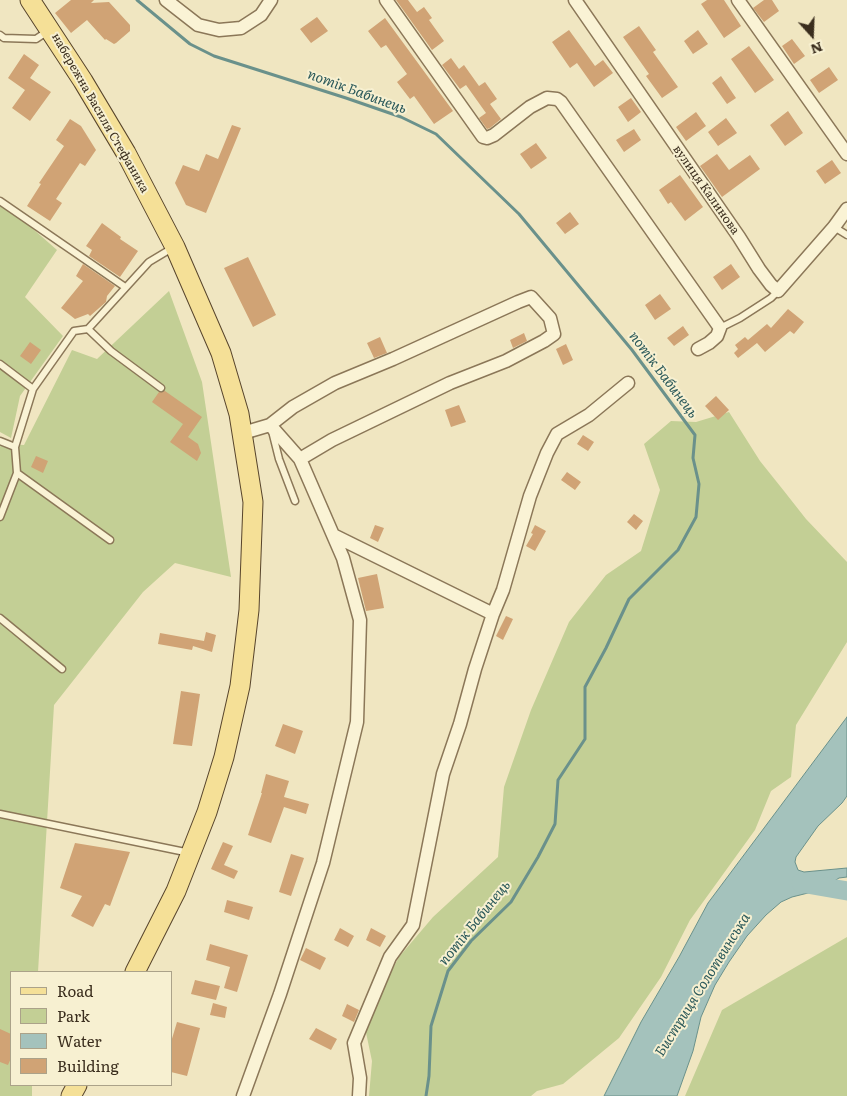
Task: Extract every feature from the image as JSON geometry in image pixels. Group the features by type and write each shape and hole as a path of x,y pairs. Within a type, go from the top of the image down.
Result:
{"main road":[{"name":"набережна Василя Стефаника","path":"30,0 51,30 126,153 175,247 221,353 243,433 252,502 247,629 240,686 224,757 192,853 176,891 136,971"}],"street":[{"path":"166,0 198,25 219,30 241,28 261,15 271,0"},
{"path":"386,0 483,137 487,138 494,135 540,101 552,97 557,98 720,328 717,336 698,349"},
{"name":"вулиця Калинова","path":"574,0 771,285 778,291"},
{"path":"738,0 847,154"},
{"path":"778,291 834,227 847,209"},
{"path":"243,433 270,424 293,407 335,383 531,297 550,318 554,334 544,341 506,361 450,383 332,440 300,459"},
{"path":"359,1096 360,1078 354,1042 390,957 413,925 443,774 460,724 492,614 503,590 530,496 547,453 557,434 589,416 628,383"},
{"path":"243,1096 280,994 323,863 357,722 360,620 342,558 300,459 270,424"},
{"path":"333,535 492,614"}],"lane":[{"path":"0,35 4,38 36,39 51,30"},
{"path":"0,201 125,287"},
{"path":"834,227 847,235"},
{"path":"0,517 17,473 15,447 33,388 74,330 88,329 149,262 175,247"},
{"path":"720,328 763,303 778,291"},
{"path":"88,329 111,351 161,388"},
{"path":"0,364 33,388"},
{"path":"270,424 279,459 296,501"},
{"path":"0,441 15,447"},
{"path":"17,473 110,540"},
{"path":"0,618 62,670"},
{"path":"0,814 192,853"}],"green space":[{"path":"0,200 57,250 25,297 63,336 20,396 11,438 0,432"},
{"path":"169,291 202,382 231,577 175,563 143,592 54,705 38,971 10,971 10,1086 32,1086 32,1096 0,1096 0,444 24,445 72,350 97,359"},
{"path":"729,412 760,461 806,519 847,562 847,642 796,725 791,777 771,791 755,830 690,920 661,977 619,1038 563,1084 537,1091 531,1096 369,1096 372,1061 364,1023 399,957 433,917 498,857 504,787 531,710 569,622 606,575 641,551 660,490 644,444 671,421 696,422"},
{"path":"847,937 847,1096 685,1096 722,1010"}],"water":[{"path":"847,717 847,796 818,826 796,857 795,862 798,870 804,872 847,868 847,877 839,878 820,890 792,897 781,902 747,936 715,985 701,1017 693,1051 677,1096 604,1096 641,1022 708,903"}],"building":[{"path":"71,0 94,0 91,3 109,2 130,25 130,31 114,44 105,40 87,20 71,33 55,13"},
{"path":"396,0 408,0 417,12 424,7 432,18 429,20 444,41 432,50"},
{"path":"707,0 724,0 741,26 724,38 701,4"},
{"path":"764,0 772,0 779,11 764,22 753,8"},
{"path":"317,17 328,31 311,43 300,29"},
{"path":"385,18 453,111 434,124 414,96 410,99 397,82 407,74 386,45 381,48 368,31"},
{"path":"639,26 656,50 653,52 678,87 662,98 646,76 649,74 623,37"},
{"path":"569,30 595,66 603,60 613,73 594,87 577,63 570,68 552,42"},
{"path":"698,30 708,44 693,54 684,41"},
{"path":"792,39 805,56 794,64 782,46"},
{"path":"749,46 774,80 755,93 731,59"},
{"path":"24,54 39,65 30,78 51,92 30,121 12,108 25,90 8,78"},
{"path":"451,58 459,69 464,65 479,86 485,82 497,99 490,104 501,119 490,128 487,129 479,118 486,113 466,85 460,89 442,65"},
{"path":"829,67 838,80 819,93 810,80"},
{"path":"721,76 736,98 727,104 712,83"},
{"path":"631,98 641,112 628,122 618,107"},
{"path":"788,111 803,133 785,146 770,125"},
{"path":"696,112 706,126 686,141 676,127"},
{"path":"726,118 737,133 718,146 708,132"},
{"path":"70,119 81,126 96,150 85,166 80,163 56,199 62,203 50,221 27,206 41,184 39,183 64,146 56,140"},
{"path":"232,125 241,128 206,213 186,205 175,183 183,165 199,171 206,154 218,159"},
{"path":"634,129 641,140 624,152 616,140"},
{"path":"536,143 547,158 531,169 520,154"},
{"path":"717,154 729,170 750,155 760,169 722,197 700,166"},
{"path":"832,160 841,173 825,184 816,171"},
{"path":"680,175 703,207 685,221 671,202 668,204 659,190"},
{"path":"570,212 579,224 565,234 556,223"},
{"path":"102,223 121,237 120,239 138,251 120,277 89,256 92,250 86,246"},
{"path":"248,257 276,315 253,327 224,268"},
{"path":"83,264 115,286 107,296 106,302 90,316 88,314 75,319 61,308 83,281 76,276"},
{"path":"731,264 740,277 722,290 713,277"},
{"path":"660,294 671,309 655,320 645,305"},
{"path":"788,309 804,322 794,334 790,331 765,352 757,343 738,358 734,353 738,349 735,345 745,337 748,340 767,324 771,328"},
{"path":"683,326 689,335 674,346 667,338"},
{"path":"524,333 527,341 513,348 510,340"},
{"path":"380,337 387,353 374,358 367,343"},
{"path":"30,342 41,350 31,364 20,356"},
{"path":"566,344 573,360 563,365 556,349"},
{"path":"165,391 202,417 188,437 198,444 201,453 197,461 170,442 183,424 152,402 159,392"},
{"path":"716,396 729,410 718,420 705,406"},
{"path":"459,405 466,422 451,427 445,410"},
{"path":"583,435 594,442 588,451 577,444"},
{"path":"36,456 48,461 43,473 31,467"},
{"path":"567,472 581,482 575,490 561,480"},
{"path":"634,514 643,521 636,530 627,522"},
{"path":"375,525 384,528 378,542 370,538"},
{"path":"535,525 546,531 535,551 526,546 533,534 531,533"},
{"path":"377,574 384,608 366,611 358,578"},
{"path":"506,616 513,619 503,640 496,636"},
{"path":"206,632 216,635 212,652 193,646 192,650 158,644 160,633 204,641"},
{"path":"181,691 200,694 192,746 173,744"},
{"path":"283,724 303,731 295,754 275,746"},
{"path":"266,774 289,781 284,797 309,804 306,814 284,807 271,843 248,835 262,793"},
{"path":"223,842 233,846 224,865 238,871 234,879 211,869"},
{"path":"75,843 130,852 110,906 105,904 93,927 71,916 82,896 60,888"},
{"path":"291,854 304,858 291,896 279,892"},
{"path":"227,900 253,907 249,920 224,912"},
{"path":"340,928 354,936 348,947 334,940"},
{"path":"371,928 386,936 380,947 366,940"},
{"path":"210,944 248,955 237,992 224,988 230,967 206,960"},
{"path":"306,948 326,958 320,970 300,960"},
{"path":"195,980 220,986 216,1000 191,994"},
{"path":"213,1003 227,1007 225,1018 210,1015"},
{"path":"347,1004 359,1010 354,1022 342,1016"},
{"path":"177,1022 200,1028 187,1076 172,1072 172,1039"},
{"path":"316,1028 337,1039 331,1050 309,1039"},
{"path":"0,1029 10,1034 10,1060 8,1065 0,1062"}],"waterway":[{"name":"потік Бабинець","path":"137,0 190,44 214,56 401,117 436,134 519,214 632,350 695,435 693,458 699,484 696,517 678,550 629,599 585,687 585,739 558,780 555,824 538,857 511,902 471,941 448,971 431,1026 429,1076 426,1096"},
{"name":"Бистриця Солотвинська","path":"801,883 847,891"}]}
